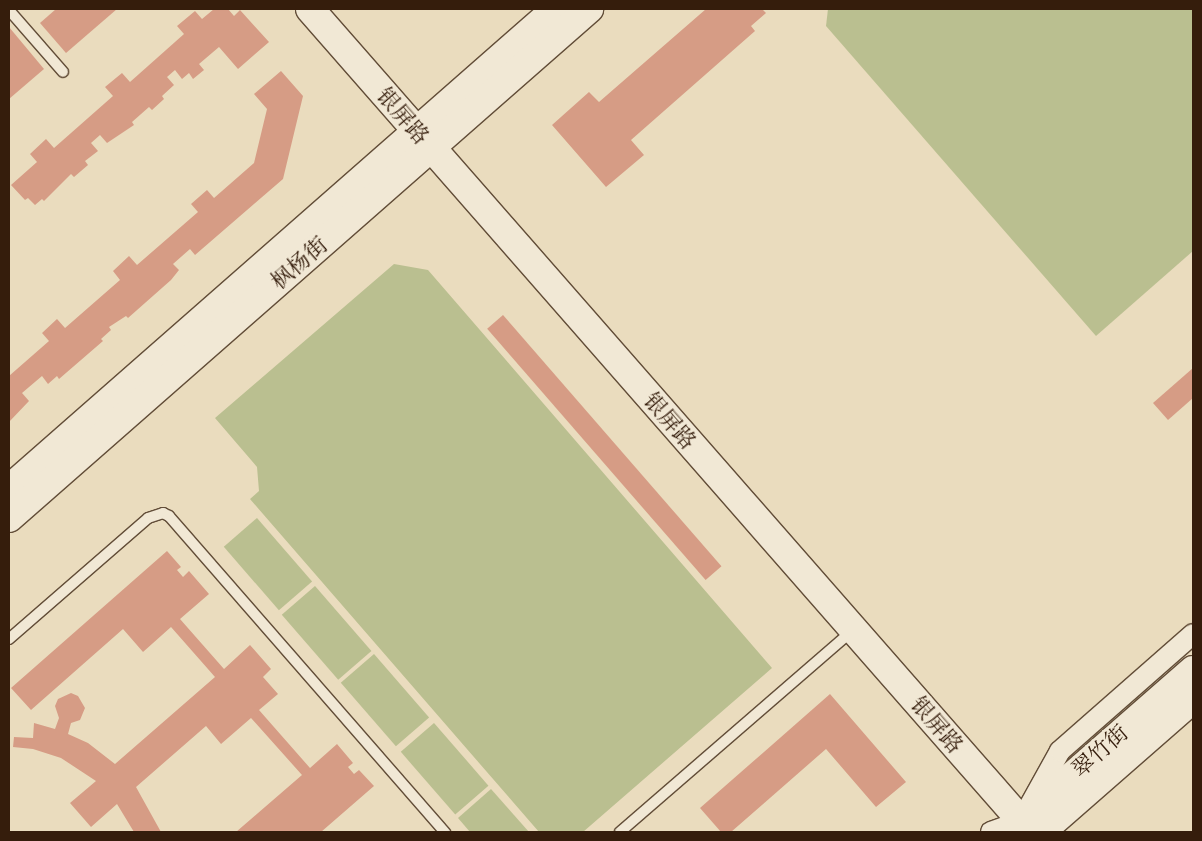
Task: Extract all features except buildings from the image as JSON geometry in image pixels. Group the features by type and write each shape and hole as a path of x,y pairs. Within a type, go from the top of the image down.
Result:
{"street":[{"name":"银屏路","path":"310,9 1025,829"},
{"name":"枫杨街","path":"9,518 424,139 556,9"},
{"name":"枫杨街","path":"9,489 424,139 589,9"},
{"path":"991,832 1025,829 1060,751 1193,634"},
{"name":"翠竹街","path":"1025,829 1193,670"},
{"name":"翠竹街","path":"1025,829 1193,699"}],"lane":[{"path":"9,10 63,72"},
{"path":"9,640 148,518 163,513 169,516 445,832"},
{"path":"620,832 853,630"}],"green space":[{"path":"828,9 1193,9 1193,251 1096,336 826,26"},
{"path":"394,264 428,270 772,668 583,832 539,832 250,499 259,491 257,467 215,418"},
{"path":"257,518 312,581 279,610 224,547"},
{"path":"315,586 371,651 338,680 282,615"},
{"path":"374,654 429,717 396,746 341,683"},
{"path":"434,723 488,786 455,815 401,752"},
{"path":"491,789 529,832 470,832 458,818"}]}
